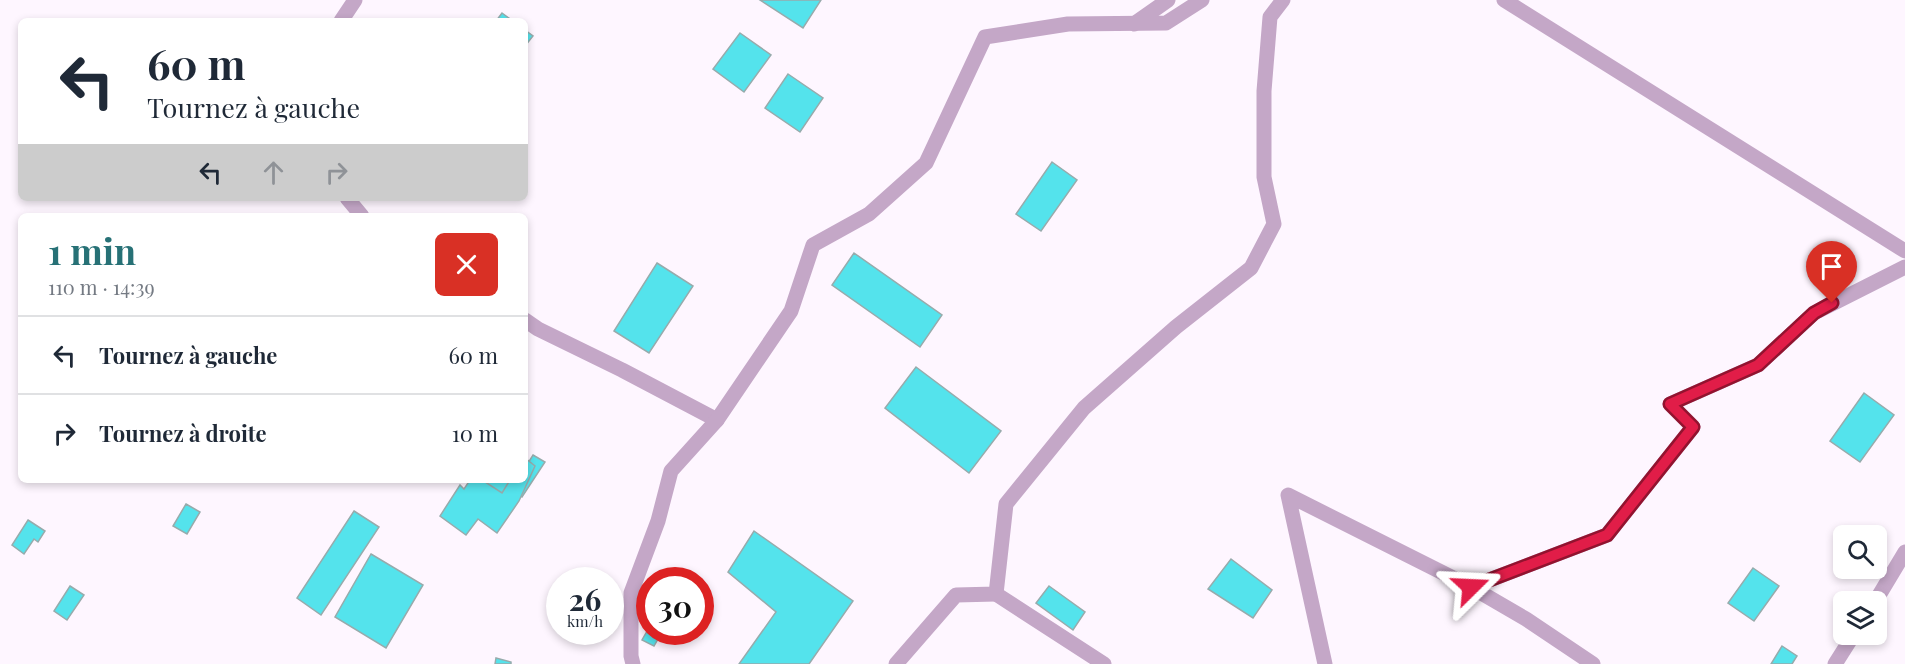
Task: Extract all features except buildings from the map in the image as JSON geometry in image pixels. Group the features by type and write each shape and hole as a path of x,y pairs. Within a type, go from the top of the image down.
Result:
{"street":[{"path":"343,18 355,0"},
{"path":"1134,24 1168,0"},
{"path":"633,664 631,593 658,521 671,471 717,420 791,311 813,245 869,214 926,163 950,116 985,37 1068,24 1166,23 1202,0"},
{"path":"996,594 1006,504 1084,408 1176,327 1251,268 1274,224 1264,177 1264,91 1270,17 1283,0"},
{"path":"1504,0 1905,251"},
{"path":"350,201 360,213"},
{"path":"1471,587 1607,535 1693,427 1670,404 1758,365 1814,313 1905,267"},
{"path":"528,322 537,329 717,420"},
{"path":"1325,664 1288,495 1471,587 1526,619 1593,664"},
{"path":"1882,591 1905,552"},
{"path":"896,664 956,595 996,594 1104,664"},
{"path":"1835,664 1847,645"}],"route":[{"path":"1471,587 1607,535 1693,427 1670,404 1758,365 1814,313 1832,303"}]}
